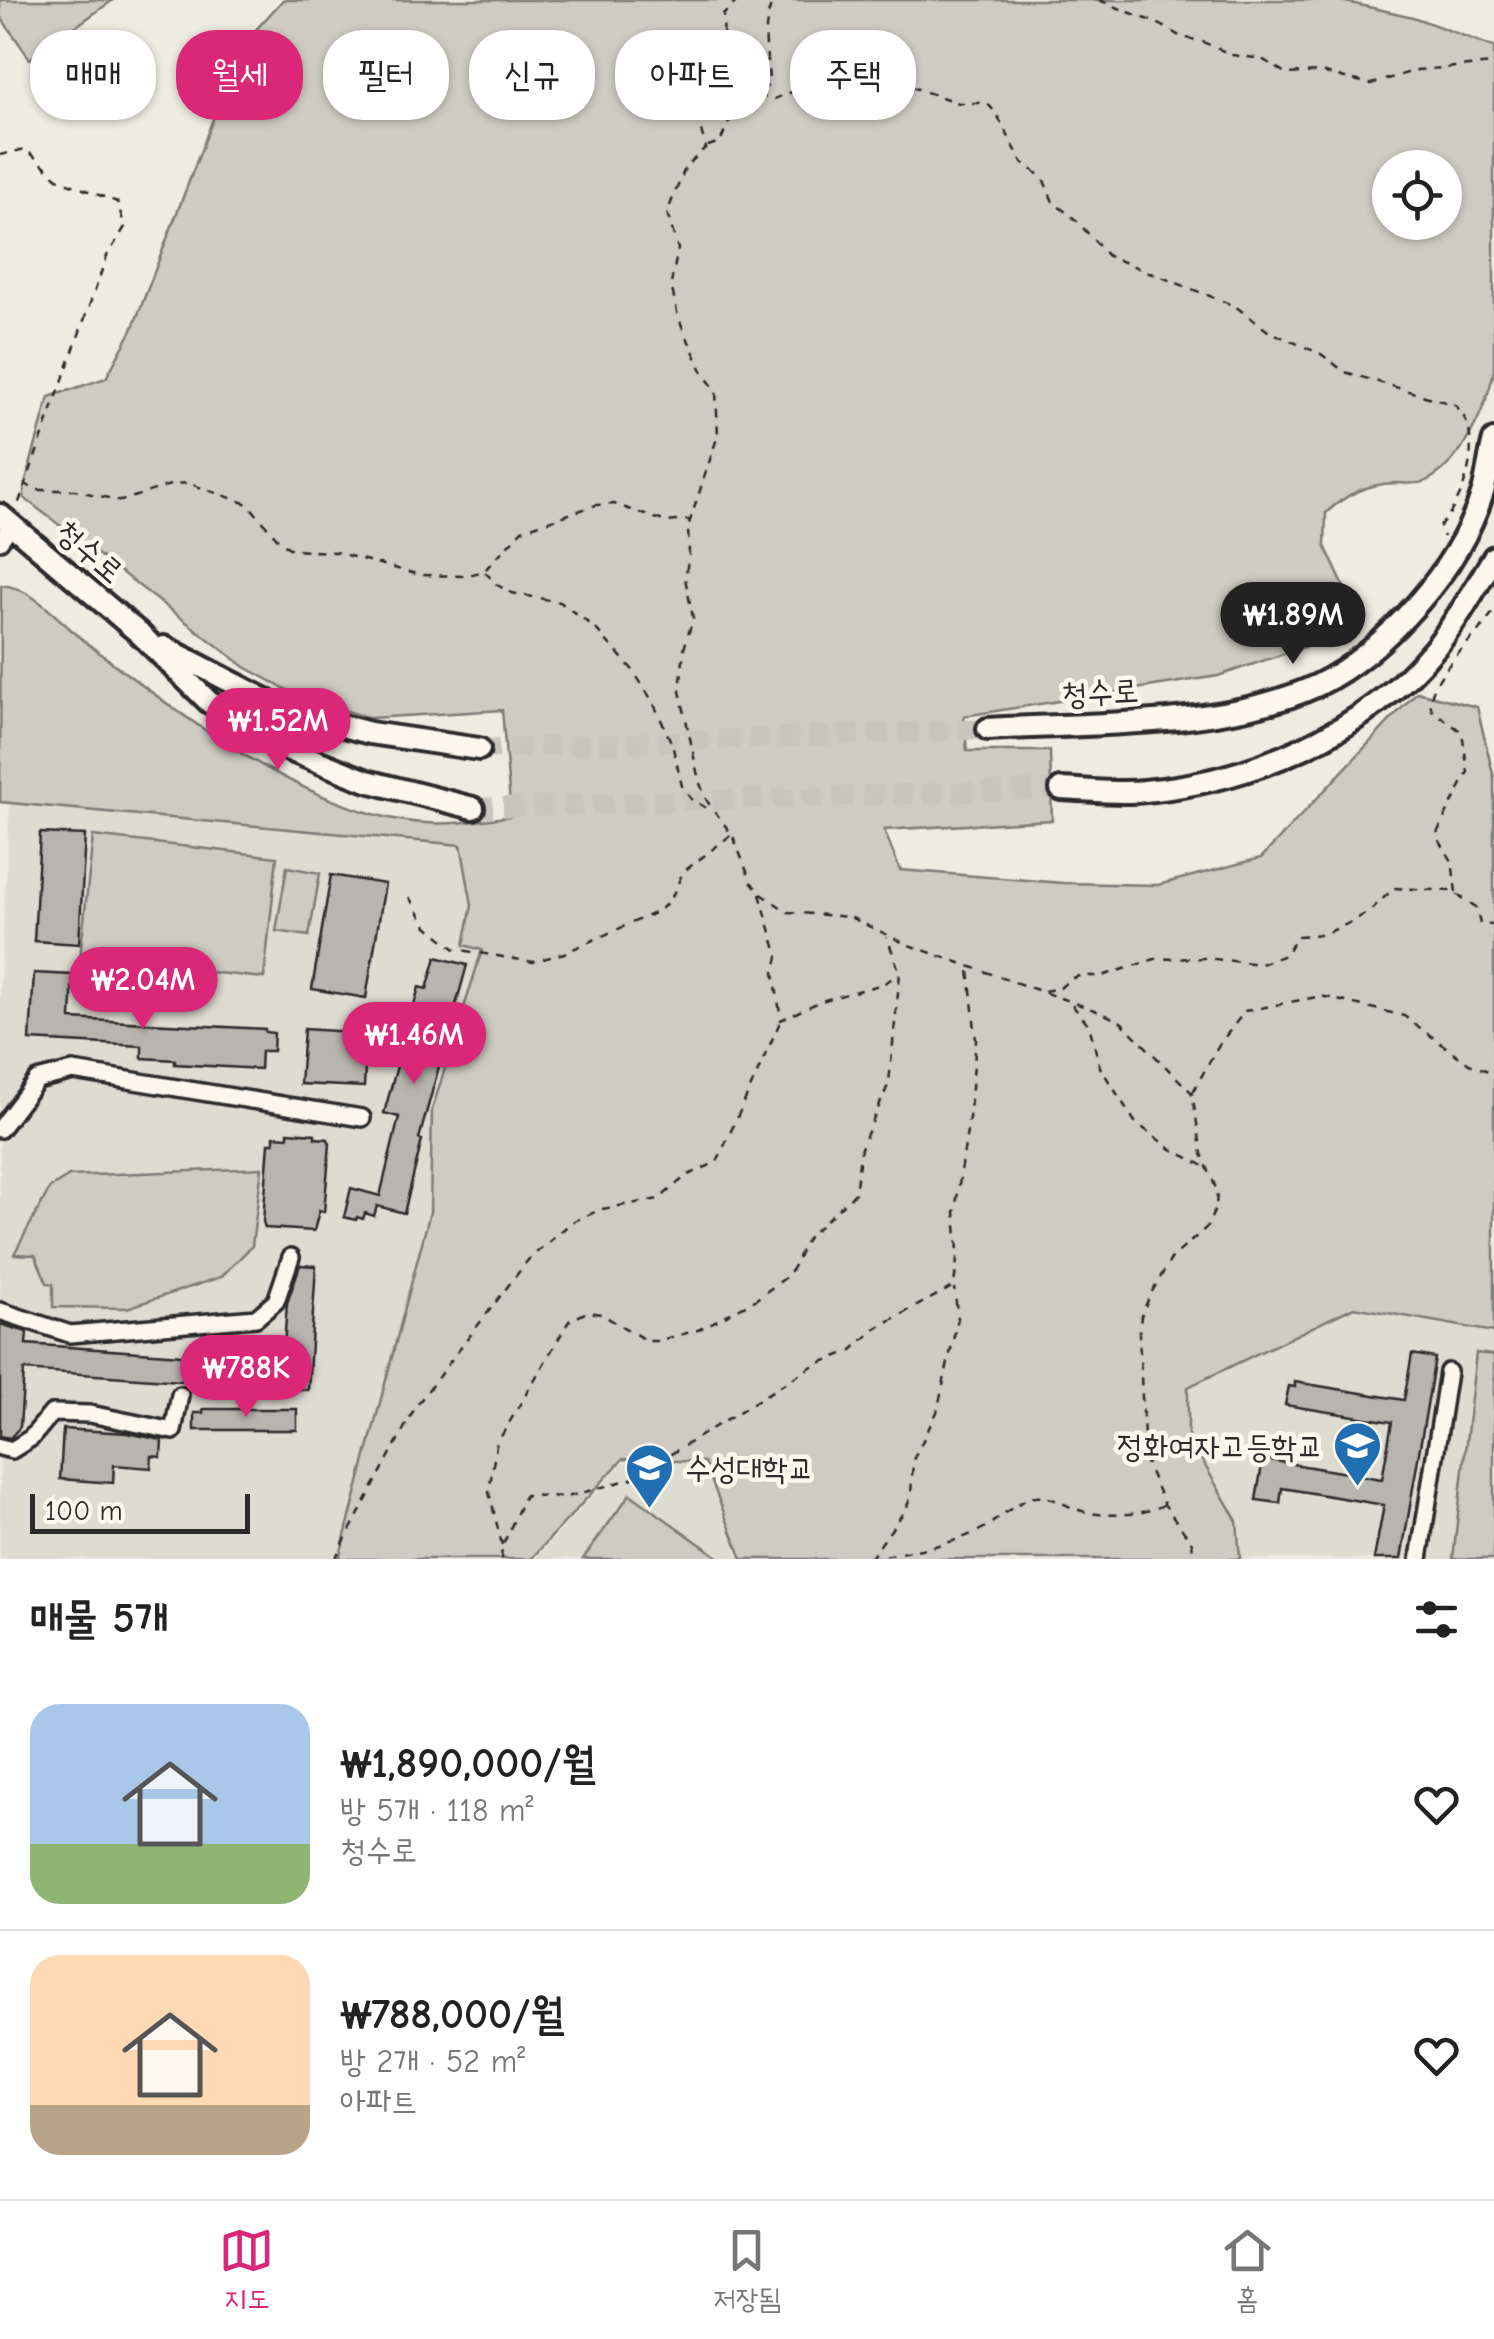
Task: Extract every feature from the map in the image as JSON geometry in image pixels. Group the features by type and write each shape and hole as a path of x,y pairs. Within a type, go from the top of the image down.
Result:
{"main road":[{"name":"청수로","path":"988,728 1231,712 1318,685 1360,658 1398,625 1456,552 1483,493 1494,440"},
{"name":"청수로","path":"4,527 140,634 209,702 279,746 366,780 473,808"},
{"path":"1060,789 1144,792 1198,782 1250,768 1310,744 1359,718 1436,647 1494,557"},
{"name":"청수로","path":"140,634 289,712 370,733 479,749"}],"lane":[{"path":"0,1129 37,1080 73,1071 362,1118"},
{"path":"0,1311 70,1334 256,1318 276,1302 290,1257"},
{"path":"1419,1559 1448,1372"},
{"path":"0,1447 12,1450 31,1438 52,1413 90,1414 173,1431 180,1395"}],"path":[{"path":"706,147 695,111 724,50 723,15 738,0"},
{"path":"765,30 773,0"},
{"path":"1098,0 1181,37 1232,55 1262,59 1287,74 1320,72 1371,84 1417,70 1494,64"},
{"path":"770,98 792,92 833,98 885,78 959,103 987,103 1022,162 1043,178 1053,202 1076,220 1108,256 1234,306 1268,331 1320,354 1345,372 1455,405 1464,419 1471,460 1456,502 1440,526 1456,552"},
{"path":"731,120 720,142 706,147 684,168 667,213 678,249 671,284 678,317 704,375 716,390 718,435 691,520 685,578 693,618 684,649 680,691 699,781 732,834 751,882 788,912 850,916 969,967 1121,1022 1192,1093 1202,1154 1217,1191 1216,1207 1206,1227 1171,1259 1140,1316 1138,1334 1145,1460 1164,1504 1192,1543 1194,1559"},
{"path":"0,155 26,149 68,185 117,202 125,227 107,256 24,483 4,527"},
{"path":"24,483 35,490 75,490 121,501 188,483 248,504 281,543 293,550 334,552 420,575 465,576 484,571 522,530 596,505 614,504 666,522 691,520"},
{"path":"484,571 512,593 560,602 594,627 632,669 653,702 672,744 686,793 717,814"},
{"path":"1456,893 1452,861 1436,835 1466,780 1468,766 1462,732 1432,710 1429,699 1438,676 1494,610"},
{"path":"409,897 426,926 455,948 514,960 543,961 660,910 671,899 683,872 732,834"},
{"path":"1042,992 1060,988 1079,976 1102,976 1155,960 1194,958 1260,964 1284,955 1298,936 1324,934 1370,912 1394,888 1456,893 1476,908 1480,924 1494,925"},
{"path":"334,1559 416,1406 517,1272 572,1222 602,1209 660,1199 686,1176 717,1162 781,1020 774,972 778,956 760,892"},
{"path":"501,1559 502,1547 488,1492 496,1445 569,1321 587,1312 601,1314 647,1341 657,1342 698,1330 755,1300 789,1275 808,1237 856,1193 862,1148 889,1083 900,973 886,934"},
{"path":"870,1559 911,1496 913,1460 936,1412 958,1318 954,1286 958,1251 955,1212 976,1040 969,967"},
{"path":"781,1020 821,1001 883,984 900,973"},
{"path":"1192,1093 1218,1046 1244,1011 1321,996 1404,1016 1469,1064 1494,1073"},
{"path":"1071,1004 1089,1025 1100,1067 1136,1122 1171,1149 1208,1168"},
{"path":"502,1547 525,1495 567,1497 631,1479 814,1365 851,1352 876,1328 954,1286"},
{"path":"870,1559 908,1554 963,1536 1036,1497 1086,1513 1134,1515 1164,1504"}],"shaded area":[{"path":"0,0 113,0 71,30 30,30 30,59 0,16"},
{"path":"283,0 1337,0 1413,17 1494,47 1494,371 1471,433 1439,473 1423,482 1366,488 1341,500 1326,513 1325,546 1344,587 1350,615 1331,638 1218,676 964,716 967,751 1050,751 1052,820 884,830 900,870 1063,883 1158,885 1261,858 1417,692 1477,707 1494,778 1494,1332 1354,1307 1188,1387 1188,1436 1237,1521 1240,1559 742,1559 704,1462 623,1459 531,1559 339,1559 430,1212 432,1110 482,950 464,945 472,905 461,845 0,802 1,585 34,598 116,666 238,751 326,797 370,813 413,822 450,823 511,816 502,710 371,718 304,699 245,667 24,498 49,397 106,378 132,330 213,120 303,120 303,30 256,30"},
{"path":"10,803 461,844 472,905 464,945 483,949 432,1110 430,1212 339,1559 0,1559 0,985"},
{"path":"93,836 277,857 264,978 80,958"},
{"path":"287,867 320,873 309,936 276,931"},
{"path":"262,1168 252,1246 221,1277 127,1308 53,1307 53,1284 47,1283 35,1255 14,1254 50,1188 69,1176"},
{"name":"정화여자고등학교","path":"1354,1307 1494,1332 1494,1559 1240,1559 1237,1521 1188,1436 1188,1388"},
{"path":"1476,1353 1494,1355 1494,1559 1453,1559"},
{"name":"수성대학교","path":"622,1463 703,1463 739,1559 535,1559"},
{"path":"630,1494 721,1559 583,1559"}],"building":[{"path":"40,833 85,835 79,944 34,941"},
{"path":"331,875 385,884 366,998 312,989"},
{"path":"436,957 467,965 419,1139 422,1140 404,1213 377,1206 374,1216 365,1213 363,1219 356,1220 344,1217 351,1188 380,1196 399,1117 384,1113 419,987 427,989"},
{"path":"34,973 73,975 71,1019 265,1029 274,1033 273,1051 261,1051 260,1069 142,1058 142,1046 30,1040"},
{"path":"304,1029 367,1033 364,1087 300,1084"},
{"path":"288,1132 315,1134 315,1138 328,1139 330,1144 324,1212 319,1211 314,1231 265,1228 263,1221 269,1143 274,1143 274,1136 288,1137"},
{"path":"300,1265 316,1266 308,1390 24,1370 20,1427 10,1438 0,1436 0,1324 27,1332 26,1344 283,1362 287,1303"},
{"name":"정화여자고등학교","path":"1412,1354 1435,1358 1401,1559 1374,1559 1384,1505 1282,1488 1280,1503 1256,1500 1263,1459 1382,1479 1392,1422 1285,1405 1289,1386 1295,1387 1295,1382 1404,1400"},
{"path":"203,1409 297,1409 297,1430 194,1430 194,1413 203,1413"},
{"path":"63,1429 127,1433 162,1440 161,1457 152,1456 151,1468 114,1465 113,1483 60,1479"}],"tunnel":[{"path":"479,749 988,729"},
{"path":"473,808 1061,789"}],"place":[{"name":"정화여자고등학교","path":"1358,1488"},
{"name":"수성대학교","path":"650,1510"}]}
